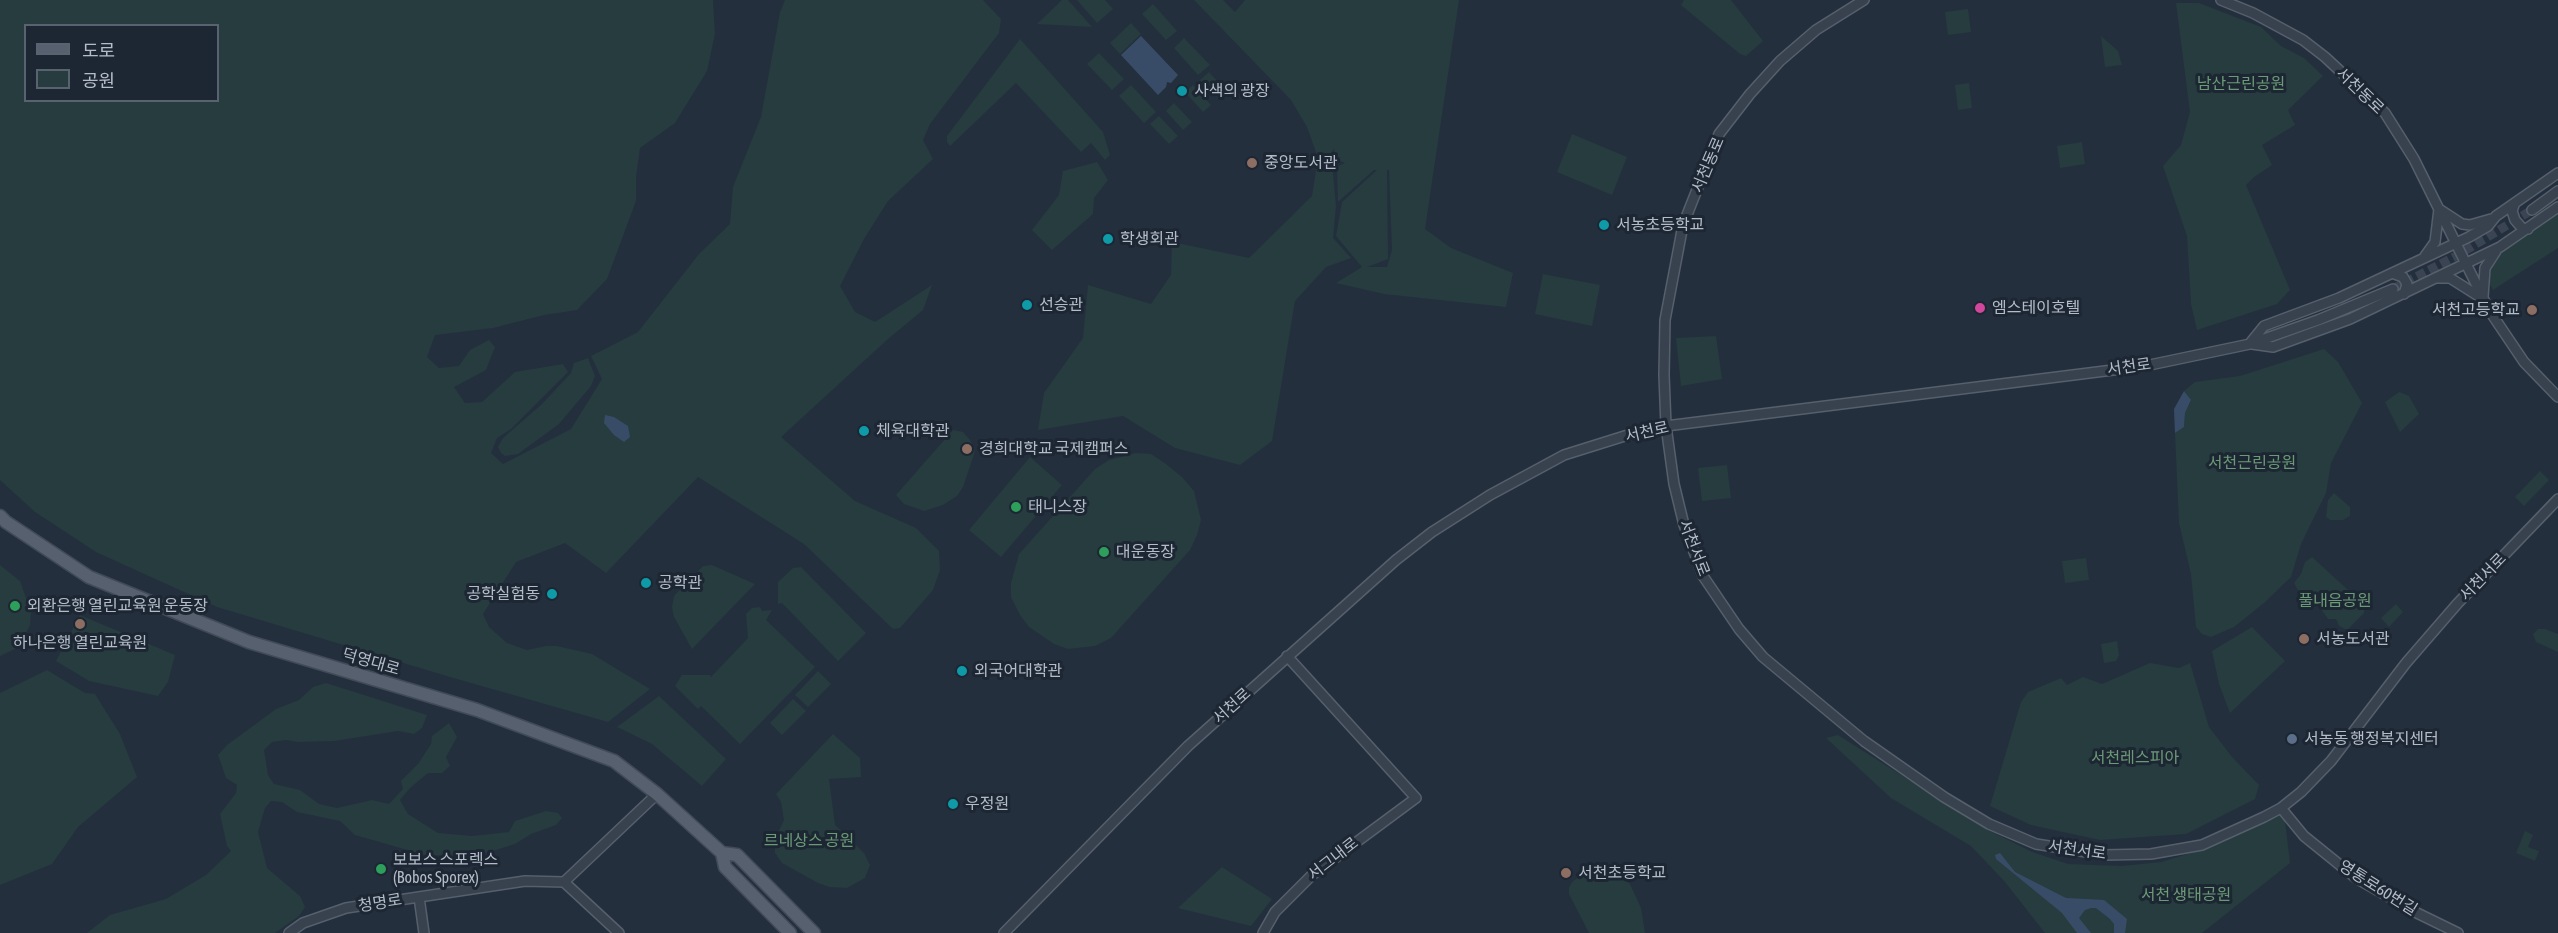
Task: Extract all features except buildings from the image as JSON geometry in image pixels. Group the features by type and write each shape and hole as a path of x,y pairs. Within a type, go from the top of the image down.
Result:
{"main road":[{"name":"덕영대로","path":"0,516 89,577 249,642 477,710 585,748 614,761 657,794 722,854 725,867 790,933"},
{"name":"덕영대로","path":"722,854 737,855 814,933"}],"street":[{"name":"서천동로","path":"1666,426 1665,320 1683,225 1719,134 1750,94 1780,61 1816,30 1864,0"},
{"name":"서천동로","path":"2221,0 2253,13 2303,40 2385,113 2414,159 2465,263"},
{"path":"2424,258 2435,242 2439,209 2462,224 2470,225 2496,216 2558,173"},
{"path":"2532,210 2558,191"},
{"path":"2514,205 2512,211 2515,220 2523,228 2528,229"},
{"path":"2250,344 2273,346 2282,344 2350,319 2404,294 2431,278 2500,247 2558,207"},
{"path":"2250,344 2264,326 2339,298 2455,244 2488,226 2496,216"},
{"path":"2483,299 2485,268 2490,257 2500,247"},
{"path":"2465,263 2483,299 2524,362 2558,397"},
{"path":"2392,273 2403,277 2407,284 2404,294"},
{"path":"2431,278 2450,278 2483,299"},
{"name":"서천로","path":"1004,933 1166,768 1287,656 1396,560 1432,532 1490,495 1556,460 1631,434 1666,426 2145,366 2250,344 2318,320 2393,289"},
{"name":"서천서로","path":"1666,426 1674,484 1684,525 1703,576 1738,629 1763,657 1828,713 1944,797 1989,824 2027,841 2076,852 2105,855 2151,854 2202,845 2281,808 2301,792 2331,761 2406,663 2458,603 2558,499"},
{"name":"서그내로","path":"1263,933 1275,912 1312,875 1416,798 1287,656"},
{"path":"620,933 564,882 657,794"},
{"name":"영통로60번길","path":"2281,808 2304,836 2356,878 2457,933"},
{"name":"청명로","path":"289,933 303,923 331,912 525,881 564,882"},
{"path":"419,897 424,933"}],"green space":[{"path":"0,0 713,0 715,34 707,71 675,123 640,148 636,177 636,201 607,279 577,310 544,315 493,328 435,335 427,357 439,368 459,366 470,350 489,340 495,347 486,370 454,387 465,403 482,402 515,372 563,364 568,372 511,429 497,438 491,453 503,464 571,429 602,379 591,356 638,332 699,254 730,224 733,187 761,117 780,12 785,0 983,0 1001,19 999,33 930,124 923,140 933,159 888,201 864,239 840,286 855,312 875,322 932,285 923,310 781,437 855,501 916,528 939,551 940,570 933,590 900,628 893,629 804,544 698,477 606,573 565,543 516,562 483,614 489,627 507,643 527,650 557,646 592,654 650,689 608,722 217,607 96,552 35,512 0,480"},
{"path":"1062,0 1068,0 1092,27 1037,24"},
{"path":"1077,0 1105,0 1113,9 1097,23"},
{"path":"1194,0 1223,0 1235,12 1245,0 1459,0 1425,229 1451,248 1513,273 1506,307 1384,294 1336,283 1362,267 1336,236 1342,202 1377,170 1374,170 1338,202 1337,167 1345,163 1336,159 1334,149 1331,153 1336,206 1333,238 1351,258 1326,267 1295,301 1272,441 1240,465 1175,448 1123,416 1038,430 1044,393 1083,338 1088,285 1151,304 1171,275 1172,242 1249,258 1312,196 1318,158 1307,127 1291,100","holes":["1387,170 1389,170 1392,250 1387,267 1367,267 1388,259"]},
{"path":"1684,0 1731,0 1763,41 1746,56 1740,54 1681,5"},
{"name":"남산근린공원","path":"2176,3 2199,3 2261,27 2281,46 2304,58 2323,76 2288,110 2295,125 2262,145 2272,165 2246,185 2290,290 2277,304 2197,330 2191,304 2187,236 2163,166 2181,145 2190,112"},
{"path":"1153,4 1177,31 1166,40 1142,14"},
{"path":"1968,9 1971,32 1948,35 1945,12"},
{"path":"1131,23 1141,34 1120,54 1110,43"},
{"path":"2101,36 2118,51 2122,65 2105,67"},
{"path":"1184,38 1210,65 1198,75 1174,48"},
{"path":"1020,39 1103,132 1110,155 1105,160 1091,143 1081,152 1016,83 950,146 947,142 947,136"},
{"path":"1099,53 1124,79 1112,90 1087,64"},
{"path":"1209,72 1226,91 1218,99 1200,80"},
{"path":"1969,83 1972,108 1958,110 1955,85"},
{"path":"1131,85 1156,112 1144,123 1119,96"},
{"path":"1193,85 1211,105 1203,112 1185,92"},
{"path":"1174,103 1192,122 1183,130 1166,111"},
{"path":"1159,116 1178,136 1169,144 1150,124"},
{"path":"1572,134 1627,157 1612,195 1557,172"},
{"path":"2082,142 2085,164 2060,168 2057,146"},
{"path":"1097,162 1108,180 1094,198 1093,214 1052,250 1032,230 1059,195 1063,171"},
{"path":"2558,212 2558,248 2493,290 2487,279 2488,268 2495,257"},
{"path":"1543,274 1600,285 1592,326 1535,314"},
{"path":"1716,336 1722,379 1681,386 1676,338"},
{"name":"서천근린공원","path":"2324,349 2338,362 2362,403 2331,463 2326,493 2301,544 2291,577 2234,627 2211,637 2202,634 2196,627 2191,574 2179,523 2175,433 2184,427 2185,413 2191,401 2184,391 2195,382 2240,376"},
{"path":"588,358 595,376 591,386 559,424 518,454 505,456 501,453 498,447 503,438 542,404 571,373 574,363"},
{"path":"2399,392 2409,396 2419,414 2400,432 2385,402"},
{"path":"953,430 963,432 975,451 963,487 957,496 943,505 924,511 904,504 896,495"},
{"name":"대운동장","path":"1136,453 1151,454 1182,477 1194,491 1201,520 1197,535 1190,550 1111,638 1095,646 1068,649 1054,644 1029,627 1011,597 1011,583 1019,554 1095,469 1109,460"},
{"name":"태니스장","path":"1030,457 1062,485 1001,557 969,530"},
{"path":"1727,465 1731,498 1702,501 1698,468"},
{"path":"2540,471 2549,480 2524,506 2515,497"},
{"path":"2334,493 2350,507 2350,516 2343,520 2330,520 2326,517 2328,500"},
{"name":"풀내음공원","path":"2312,557 2347,589 2364,609 2364,613 2347,630 2339,626 2336,619 2328,619 2318,605 2299,592 2294,583 2301,574 2305,562"},
{"path":"2086,558 2089,580 2065,583 2062,561"},
{"name":"외환은행 열린교육원 운동장","path":"0,565 20,581 31,612 30,625 24,638 15,649 0,656"},
{"path":"712,565 755,584 692,649 674,617 672,607 674,596 703,566"},
{"path":"801,567 866,633 838,661 782,603 778,604 778,582 793,568"},
{"path":"2396,604 2403,612 2389,627 2381,618"},
{"path":"760,607 762,611 772,610 766,620 815,667 740,744 701,706 698,709 675,686 682,675 710,675 711,677 748,638 746,614 752,608"},
{"path":"80,615 175,655 168,682 158,696 89,681 56,661"},
{"path":"2252,627 2285,661 2230,713 2219,684 2212,651"},
{"path":"2538,629 2558,634 2558,652 2536,642 2533,634"},
{"path":"2117,641 2119,655 2116,661 2104,663 2101,644"},
{"name":"서천레스피아","path":"2150,663 2179,668 2190,663 2209,727 2232,757 2259,785 2255,799 2186,834 2100,840 2031,825 1990,806 2021,702 2028,692 2061,678 2067,685 2083,677 2102,684"},
{"path":"47,670 85,693 95,694 120,734 137,777 78,827 52,864 0,885 0,693"},
{"path":"818,671 831,684 808,707 795,695"},
{"path":"326,683 427,715 422,728 414,734 398,731 334,741 272,742 264,750 268,775 274,784 300,790 319,804 337,808 372,800 389,804 403,789 401,781 418,764 431,744 432,736 449,723 457,737 446,757 450,766 442,773 428,773 410,788 400,800 408,814 438,833 472,836 509,832 515,821 546,811 558,813 562,818 556,825 496,850 472,856 425,855 355,835 340,821 297,812 282,802 271,801 265,808 258,832 267,868 300,896 305,907 299,916 275,933 87,933 110,915 166,899 206,875 231,851 227,846 220,814 236,793 237,785 226,778 218,755 227,745 276,709 299,700 313,687"},
{"path":"659,696 726,759 702,786 652,744 617,727"},
{"path":"793,699 806,711 782,735 770,723"},
{"name":"르네상스 공원","path":"833,734 860,758 861,777 829,779 835,825 864,853 870,865 865,878 847,888 829,887 818,883 782,863 775,853 775,839 784,820 781,802 776,794"},
{"name":"서천 생태공원","path":"1838,735 1990,831 2032,852 2068,864 2122,866 2161,862 2208,848 2284,813 2290,863 2202,933 2045,933 2005,882 1971,846 1891,798 1826,738"},
{"path":"2525,831 2533,835 2528,847 2539,851 2535,861 2516,853"},
{"path":"1605,863 1630,884 1641,908 1645,933 1589,933 1569,894 1569,887 1573,881"},
{"path":"1222,867 1272,899 1251,926 1178,908"}],"water":[{"path":"1141,36 1178,75 1171,83 1167,82 1166,87 1158,95 1121,55"},
{"path":"2184,391 2191,400 2185,413 2184,427 2175,433 2174,409"},
{"path":"605,415 614,417 628,426 630,437 624,442 614,435 604,423"},
{"path":"2000,853 2015,872 2066,898 2104,900 2127,919 2125,933 2114,933 2114,924 2110,919 2096,908 2091,908 2085,910 2079,918 2091,933 2077,933 2062,913 1996,859 1995,855"}],"tunnel":[{"path":"2393,289 2458,255 2532,210"}],"place":[{"name":"사색의 광장","path":"1182,91"},
{"name":"중앙도서관","path":"1252,163"},
{"name":"서농초등학교","path":"1604,225"},
{"name":"학생회관","path":"1108,239"},
{"name":"선승관","path":"1027,305"},
{"name":"엠스테이호텔","path":"1980,308"},
{"name":"서천고등학교","path":"2532,310"},
{"name":"체육대학관","path":"864,431"},
{"name":"경희대학교 국제캠퍼스","path":"967,449"},
{"name":"태니스장","path":"1016,507"},
{"name":"대운동장","path":"1104,552"},
{"name":"공학관","path":"646,583"},
{"name":"공학실험동","path":"552,594"},
{"name":"외환은행 열린교육원 운동장","path":"15,606"},
{"name":"하나은행 열린교육원","path":"80,624"},
{"name":"서농도서관","path":"2304,639"},
{"name":"외국어대학관","path":"962,671"},
{"name":"서농동 행정복지센터","path":"2292,739"},
{"name":"우정원","path":"953,804"},
{"name":"보보스 스포렉스 (Bobos Sporex)","path":"381,869"},
{"name":"서천초등학교","path":"1566,873"}]}
